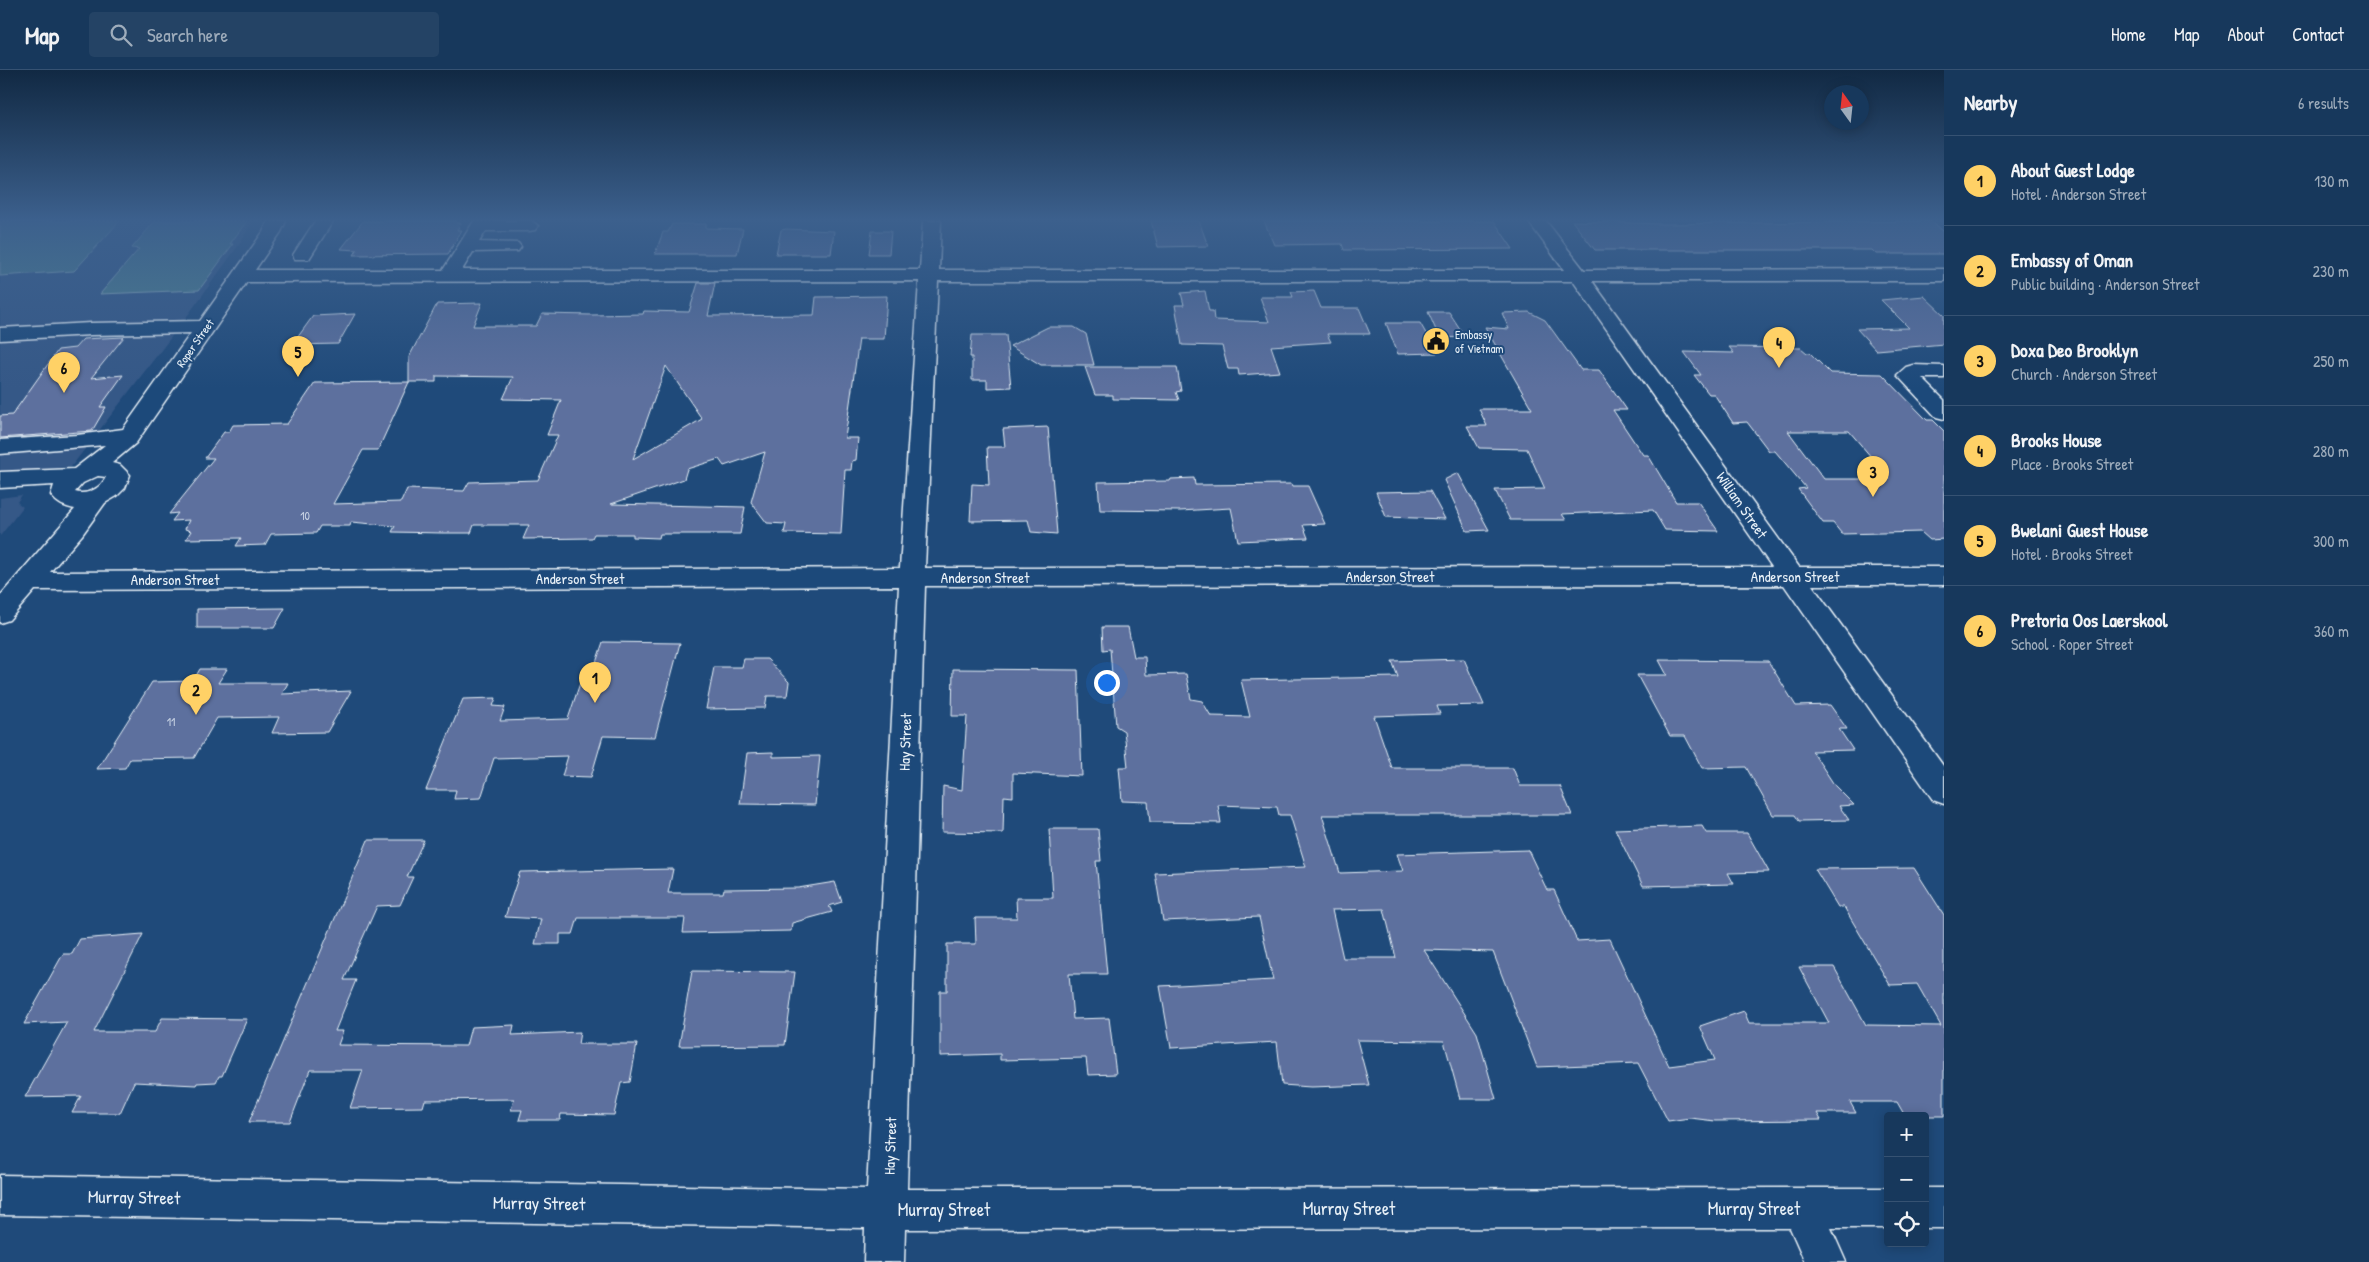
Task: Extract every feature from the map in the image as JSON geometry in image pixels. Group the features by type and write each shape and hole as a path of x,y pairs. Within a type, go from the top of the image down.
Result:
{"street":[{"name":"Roper Street","path":"74,484 129,437 242,277"},
{"name":"Hay Street","path":"884,1262 912,576 930,277"},
{"name":"William Street","path":"1579,277 1944,790"},
{"path":"0,334 91,329 206,327"},
{"path":"1944,372 1913,371 1908,375 1944,412"},
{"name":"Roper Street","path":"96,498 106,493 118,483 120,477 118,473 125,457 129,437"},
{"path":"0,447 129,437"},
{"path":"0,493 74,484 106,469 118,473"},
{"path":"0,480 74,484"},
{"path":"74,484 86,500 96,498"},
{"path":"33,573 58,531 74,484"},
{"path":"0,613 73,529 96,498"},
{"name":"Anderson Street","path":"33,573 912,576 1944,576"},
{"name":"Murray Street","path":"0,1195 887,1209 1884,1208"},
{"path":"1801,1208 1826,1262"},
{"path":"1929,1208 1944,1208"}],"shaded area":[{"path":"0,277 216,277 71,467 0,472"},
{"path":"22,495 17,502 23,507 0,536 0,498"}],"green space":[{"path":"115,277 209,277 199,290 100,294"}],"building":[{"path":"698,283 715,283 708,316 814,315 816,297 887,296 884,339 859,339 845,438 858,438 856,460 852,461 851,470 845,470 841,534 784,533 786,524 767,523 751,502 765,452 724,466 719,459 687,469 684,479 611,504 745,507 740,534 660,534 659,538 633,537 633,534 594,534 592,538 523,539 529,525 474,525 471,533 442,533 392,532 395,526 351,522 350,526 320,526 316,533 271,534 265,545 236,546 241,538 186,539 191,531 185,529 189,520 172,521 178,513 169,514 214,458 205,458 224,432 229,432 233,425 287,424 315,383 409,382 409,357 437,304 482,303 473,326 536,326 542,314 592,315 643,314 644,311 689,312","holes":["666,366 702,419 633,459","436,376 513,377 503,399 561,400 547,435 558,435 538,480 469,482 464,491 407,489 401,502 333,504 363,450 378,450 409,382 436,382"]},
{"path":"1205,291 1209,311 1213,311 1214,320 1269,322 1260,297 1293,297 1291,292 1314,291 1321,308 1359,308 1370,334 1327,334 1331,342 1271,346 1280,372 1239,375 1238,369 1228,369 1222,346 1182,345 1175,305 1184,305 1181,293"},
{"path":"1924,296 1944,315 1944,344 1876,350 1857,329 1909,328 1881,300"},
{"path":"1428,312 1449,312 1466,338 1439,337"},
{"path":"1529,312 1545,320 1581,370 1599,370 1627,410 1613,410 1643,455 1648,455 1676,502 1698,502 1718,531 1665,530 1653,510 1562,514 1566,520 1510,520 1495,490 1545,489 1527,449 1479,448 1467,426 1487,426 1479,409 1532,409 1485,327 1509,329 1502,313"},
{"path":"355,314 338,344 292,345 313,316"},
{"path":"1386,323 1420,323 1437,353 1398,354"},
{"path":"1048,327 1074,327 1086,334 1094,365 1041,365 1010,346"},
{"path":"972,335 1006,335 1011,387 987,388 987,380 972,380 972,357 970,357"},
{"path":"124,337 91,378 123,375 100,407 106,407 92,431 0,438 0,416 12,415 58,350 75,348 83,339"},
{"path":"1729,347 1801,348 1810,353 1830,373 1882,374 1927,420 1933,420 1944,431 1944,539 1930,540 1921,532 1842,534 1833,523 1823,523 1798,489 1806,488 1775,451 1769,451 1747,422 1733,423 1714,394 1709,394 1694,375 1701,375 1684,352 1734,353","holes":["1788,431 1849,431 1890,479 1824,479"]},
{"path":"1085,367 1177,367 1181,391 1176,392 1179,400 1113,399 1113,395 1095,395"},
{"path":"1048,427 1057,534 1031,532 1028,520 970,521 972,484 989,485 987,447 1005,447 1003,429"},
{"path":"1458,473 1489,530 1467,531 1444,480"},
{"path":"1194,478 1195,485 1291,484 1292,486 1308,486 1325,524 1303,525 1308,538 1238,541 1231,508 1180,511 1100,510 1098,482 1170,481 1171,479"},
{"path":"1430,491 1445,519 1386,517 1376,492"},
{"path":"285,608 274,628 197,628 197,609"},
{"path":"1102,627 1128,627 1134,657 1145,657 1146,675 1186,674 1191,699 1202,701 1211,716 1250,717 1241,680 1398,677 1392,661 1464,659 1484,705 1437,706 1440,714 1374,716 1392,768 1513,768 1520,786 1560,786 1572,815 1322,815 1340,873 1403,871 1397,854 1528,850 1547,890 1554,890 1577,941 1610,939 1669,1066 1715,1060 1700,1026 1744,1011 1749,1023 1829,1023 1799,967 1834,967 1866,1025 1941,1026 1917,984 1890,985 1844,907 1838,907 1815,869 1914,868 1944,915 1944,1116 1929,1116 1929,1112 1903,1112 1897,1102 1850,1102 1856,1113 1817,1113 1821,1120 1715,1121 1690,1118 1668,1121 1638,1063 1537,1067 1493,952 1424,950 1477,1033 1496,1099 1460,1099 1444,1041 1357,1040 1369,1085 1311,1087 1282,1085 1277,1042 1171,1048 1160,986 1273,980 1259,917 1163,921 1155,873 1306,867 1290,815 1279,815 1277,807 1218,805 1221,823 1150,822 1148,802 1122,801 1119,767 1128,767 1124,731 1116,726 1110,649 1103,650","holes":["1384,909 1396,958 1343,958 1332,910"]},
{"path":"603,642 680,643 655,737 603,736 591,777 562,776 568,756 494,758 481,798 454,799 456,790 426,790 463,699 496,698 493,706 505,707 500,721 568,719 580,683 589,683"},
{"path":"744,659 767,659 789,682 787,696 767,696 765,708 706,709 714,667 742,667"},
{"path":"1659,660 1768,661 1796,706 1830,705 1847,729 1839,729 1853,750 1812,751 1835,786 1854,805 1839,806 1849,820 1799,821 1795,815 1773,815 1746,767 1702,768 1685,736 1670,736 1637,675 1667,675"},
{"path":"200,669 227,669 218,683 288,683 282,694 351,691 327,732 272,733 279,717 217,718 194,758 130,759 125,768 97,769 152,682 193,681"},
{"path":"953,669 1078,670 1082,776 1013,773 1013,797 1004,796 1003,833 942,832 943,786 962,790 967,716 952,716"},
{"path":"773,752 773,757 820,756 815,805 740,804 747,753"},
{"path":"1702,826 1706,833 1747,833 1769,872 1728,873 1734,884 1643,886 1615,829"},
{"path":"1049,829 1098,829 1101,861 1096,861 1107,974 1069,974 1073,1019 1109,1018 1116,1074 1088,1075 1086,1058 1000,1060 1000,1054 940,1056 940,991 947,991 947,944 976,944 975,918 1017,918 1016,898 1053,898"},
{"path":"368,840 424,840 407,877 413,877 400,905 377,906 344,980 356,980 335,1031 343,1031 338,1045 466,1046 471,1027 514,1025 512,1035 580,1032 578,1044 637,1044 630,1082 621,1083 614,1115 561,1114 560,1120 519,1120 522,1110 511,1110 514,1099 425,1100 423,1107 350,1108 363,1070 310,1070 290,1122 249,1122"},
{"path":"673,869 668,893 723,893 724,889 798,888 835,882 842,902 829,906 832,912 792,923 791,931 683,933 685,918 578,918 573,934 560,934 560,944 535,944 541,919 505,917 520,872"},
{"path":"143,934 94,1032 155,1032 162,1018 247,1019 222,1076 219,1076 216,1082 197,1083 196,1085 134,1082 120,1113 72,1113 81,1096 25,1097 67,1022 24,1024 63,954 72,954 80,939"},
{"path":"692,971 795,972 785,1045 679,1046"}],"place":[{"name":"Embassy of Vietnam","path":"1436,341"},
{"name":"Brooks House","path":"1779,368"},
{"name":"Bwelani Guest House","path":"298,377"},
{"name":"Pretoria Oos Laerskool","path":"64,393"},
{"name":"Doxa Deo Brooklyn","path":"1873,497"},
{"name":"About Guest Lodge","path":"595,703"},
{"name":"Embassy of Oman","path":"196,715"}]}
